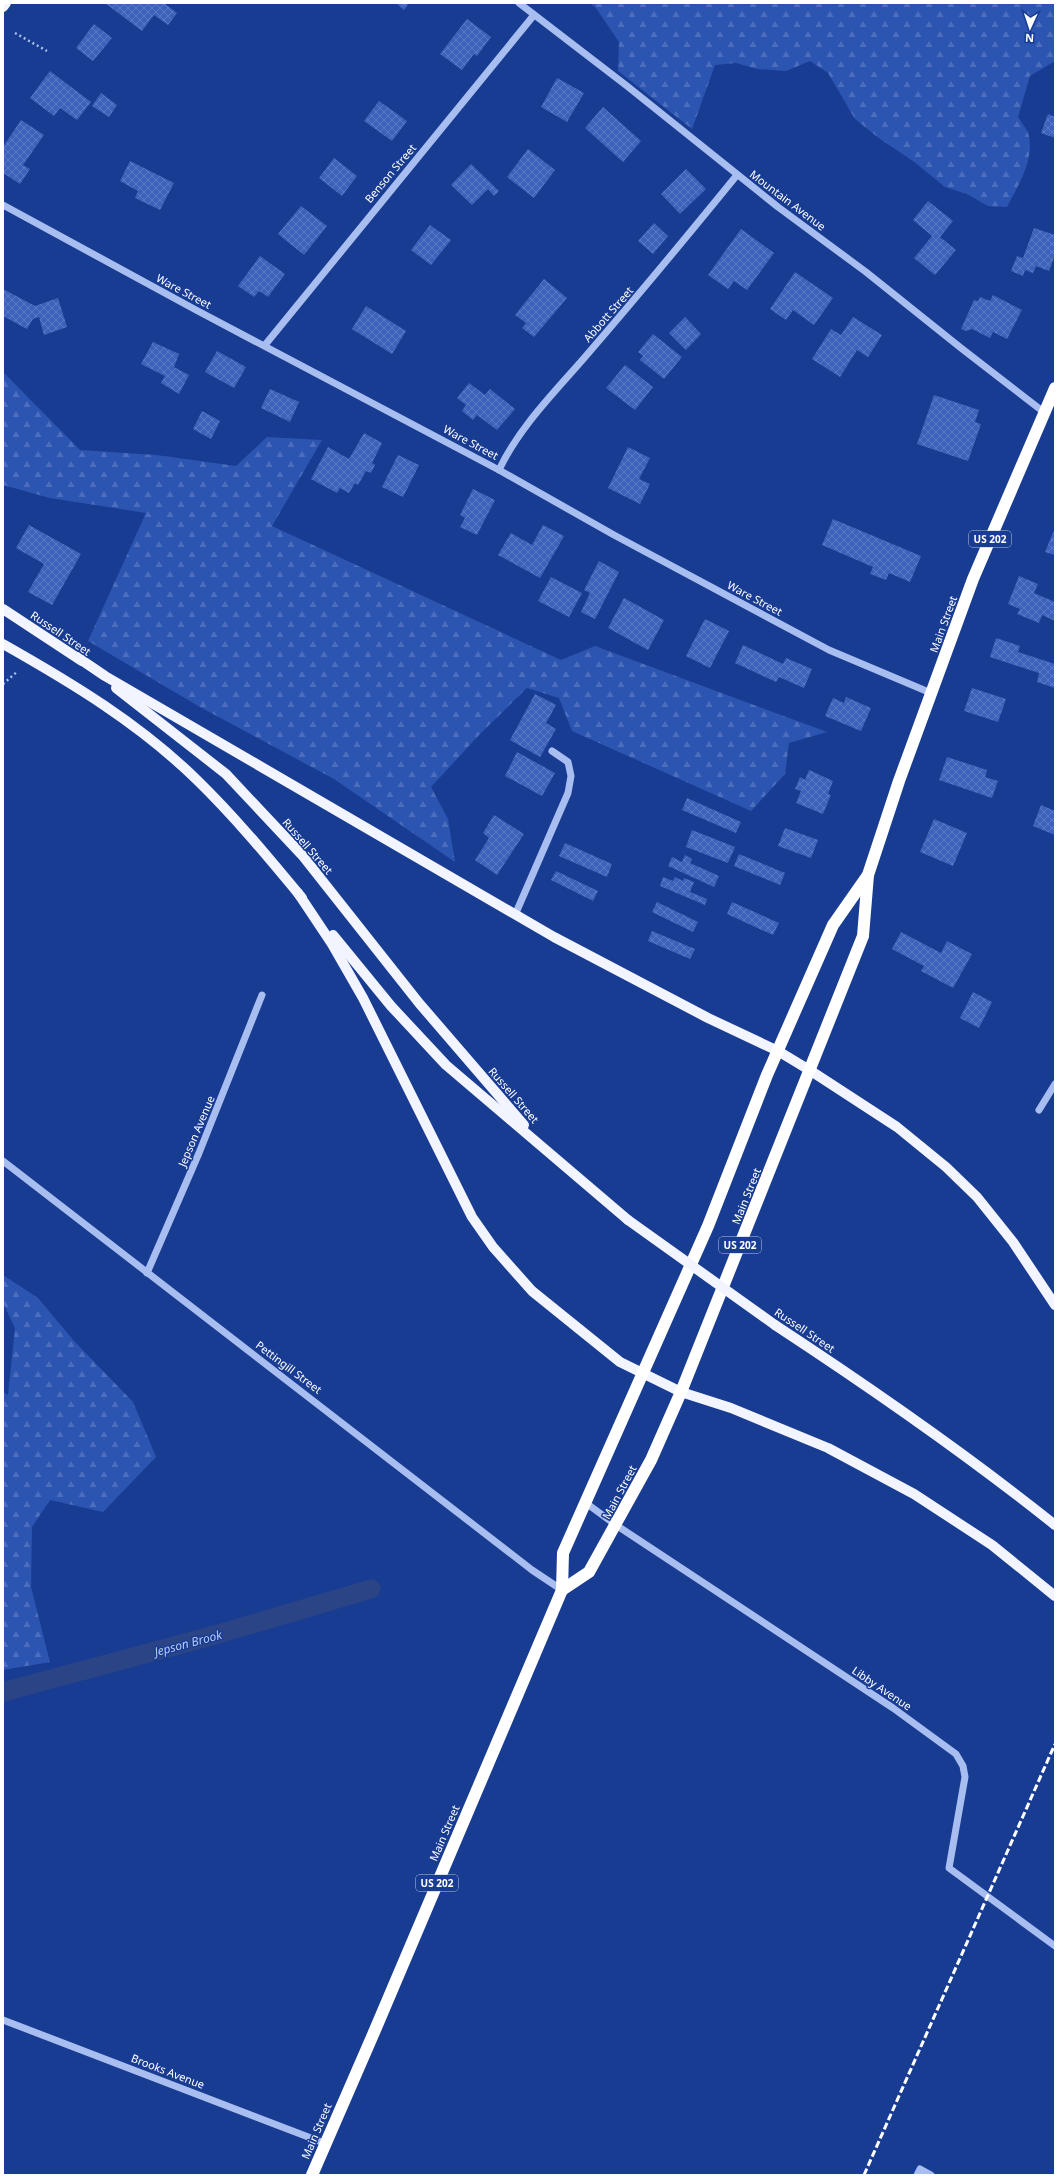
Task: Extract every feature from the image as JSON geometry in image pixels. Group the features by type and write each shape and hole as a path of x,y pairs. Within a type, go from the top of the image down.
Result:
{"highway":[{"name":"Main Street","path":"562,1590 589,1572 651,1460 681,1392 811,1070 863,936 868,875 898,781 973,579 1055,388"},
{"name":"Main Street","path":"312,2175 324,2143 375,2030 562,1590 563,1553 644,1374 708,1226 778,1051 833,925 868,875"}],"main road":[{"path":"3,7 6,3"},
{"name":"Russell Street","path":"3,609 76,657 226,774 302,855 419,1003 545,1150"},
{"name":"Russell Street","path":"3,644 90,694 166,752 196,779 259,844 391,1006 446,1065 628,1220 774,1325 897,1406 992,1475 1055,1525"},
{"path":"76,657 105,676 515,915 631,978 778,1051 811,1070 897,1127 977,1196 1013,1242 1055,1305"},
{"path":"298,893 332,944 363,998 435,1145 476,1223 493,1247 532,1291 620,1362 681,1392 731,1408 828,1448 936,1508 992,1545 1055,1596"}],"street":[{"name":"Mountain Avenue","path":"519,3 627,86 737,175 866,272 961,348 1045,412"},
{"name":"Benson Street","path":"265,345 534,15"},
{"name":"Abbott Street","path":"498,470 508,450 535,415 665,264 737,175"},
{"name":"Ware Street","path":"3,205 161,291 498,470 614,535 829,650 931,693"},
{"path":"515,915 568,793 571,776 568,762 552,751"},
{"name":"Jepson Avenue","path":"147,1273 199,1153 262,995"},
{"path":"1038,1110 1055,1084"},
{"name":"Pettingill Street","path":"3,1161 532,1570 562,1590"},
{"name":"Libby Avenue","path":"586,1503 616,1525 893,1708 956,1754 963,1766 965,1777 948,1868 1055,1946"},
{"name":"Brooks Avenue","path":"3,2020 324,2143"},
{"path":"917,2175 920,2168 931,2175"}],"path":[{"path":"15,33 47,52"},
{"path":"3,684 18,671"}],"green space":[{"path":"590,3 1055,3 1055,61 1030,76 1018,117 1029,136 1030,145 1027,163 1020,182 1007,207 988,206 967,194 945,187 913,161 880,139 855,119 828,73 810,61 786,71 757,69 736,63 715,65 692,129 618,71 619,42 596,8"},
{"path":"3,372 80,450 156,455 236,466 267,437 322,440 272,526 561,660 595,646 827,732 789,743 785,774 751,811 572,731 559,698 527,688 481,733 431,787 448,819 455,862 334,779 200,707 88,641 146,513 50,498 3,485"},
{"path":"3,1275 38,1298 74,1341 133,1402 156,1457 103,1512 50,1500 32,1527 31,1587 50,1662 3,1670 3,1392 8,1395 15,1328 3,1303"}],"building":[{"path":"105,3 164,3 177,13 168,25 154,15 142,31"},
{"path":"396,3 409,3 404,10"},
{"path":"467,19 491,37 477,56 474,54 462,70 440,54"},
{"path":"94,24 112,38 93,61 76,48"},
{"path":"50,71 91,102 77,120 60,108 54,116 30,98"},
{"path":"557,78 584,93 567,122 541,107"},
{"path":"101,93 117,105 109,117 92,106"},
{"path":"379,101 407,121 392,141 364,121"},
{"path":"603,107 641,141 623,162 585,128"},
{"path":"1048,114 1055,117 1055,138 1041,133"},
{"path":"21,120 44,135 23,165 30,169 20,184 3,173 3,147"},
{"path":"528,149 555,170 534,198 507,177"},
{"path":"334,158 357,176 342,196 319,178"},
{"path":"130,161 174,183 160,210 135,198 138,191 120,181"},
{"path":"471,164 499,191 494,196 488,189 472,205 451,185"},
{"path":"686,169 706,189 680,214 661,194"},
{"path":"928,201 953,221 940,237 956,250 935,275 914,258 932,236 913,220"},
{"path":"301,206 327,226 304,255 278,234"},
{"path":"654,223 668,236 653,254 638,241"},
{"path":"430,225 451,240 431,265 411,250"},
{"path":"1034,228 1055,235 1055,255 1049,271 1036,266 1033,273 1025,270 1023,276 1011,271 1017,256 1023,258"},
{"path":"741,229 774,253 747,290 734,281 728,289 708,275"},
{"path":"260,256 285,274 268,297 259,291 254,297 238,286"},
{"path":"795,272 833,298 814,325 793,310 786,320 770,309"},
{"path":"544,279 567,298 534,337 522,328 526,323 515,315"},
{"path":"3,289 35,306 58,298 67,327 44,335 39,317 33,319 27,329 3,316"},
{"path":"993,295 1022,310 1007,339 993,332 990,338 972,329 966,331 961,329 974,300 978,301 980,297 990,301"},
{"path":"366,306 406,331 392,354 352,329"},
{"path":"685,317 701,334 686,350 669,333"},
{"path":"853,317 882,335 868,357 857,350 840,377 812,359 831,329 841,335"},
{"path":"653,334 682,357 664,379 640,360 643,356 638,352"},
{"path":"153,342 179,354 174,367 189,375 179,394 161,383 165,376 141,364"},
{"path":"217,351 246,367 234,388 205,372"},
{"path":"625,365 653,387 635,410 606,388"},
{"path":"469,383 485,395 490,389 515,409 497,430 477,415 473,420 462,411 466,405 457,398"},
{"path":"270,389 299,402 290,422 261,408"},
{"path":"934,395 979,410 975,422 981,424 968,461 917,444"},
{"path":"202,411 220,421 211,439 193,429"},
{"path":"364,433 382,443 372,463 375,465 371,473 366,471 358,485 355,483 349,493 340,488 337,493 311,479 328,447 349,459"},
{"path":"628,447 650,458 639,479 650,484 640,504 608,488"},
{"path":"398,455 419,465 403,497 382,487"},
{"path":"473,489 495,500 477,535 460,527 465,518 460,515"},
{"path":"833,519 921,556 910,582 889,573 886,580 870,574 873,567 822,545"},
{"path":"29,525 81,554 52,605 28,592 44,564 16,548"},
{"path":"543,525 564,536 540,578 498,555 511,533 532,545"},
{"path":"1055,528 1055,555 1045,552"},
{"path":"599,561 619,572 595,619 581,612 590,593 584,590"},
{"path":"1019,576 1038,584 1034,593 1055,602 1055,621 1042,615 1039,623 1017,614 1020,609 1008,604"},
{"path":"551,577 582,593 569,617 538,601"},
{"path":"624,598 664,620 648,650 608,628"},
{"path":"705,619 729,631 710,668 686,656"},
{"path":"996,638 1020,646 1018,652 1055,664 1055,688 1037,682 1039,673 990,657"},
{"path":"743,645 783,664 786,658 812,669 804,688 779,677 776,682 735,663"},
{"path":"972,688 1006,699 998,722 964,711"},
{"path":"535,694 556,705 546,723 556,729 540,757 510,740"},
{"path":"846,697 871,708 861,731 825,716 833,698 844,703"},
{"path":"517,752 555,773 542,796 505,776"},
{"path":"947,757 987,770 985,777 998,781 992,798 939,780"},
{"path":"809,770 833,781 828,794 831,795 823,814 796,803 801,791 795,789 800,777 805,780"},
{"path":"687,798 741,822 736,833 682,810"},
{"path":"1041,805 1055,811 1055,835 1033,826"},
{"path":"494,815 524,834 497,875 475,860 489,838 483,833"},
{"path":"934,819 967,833 953,866 920,852"},
{"path":"785,828 818,840 811,858 778,846"},
{"path":"692,830 735,847 728,863 686,847"},
{"path":"565,843 612,864 607,877 559,856"},
{"path":"739,854 785,873 780,885 734,866"},
{"path":"685,855 692,859 690,863 719,876 714,887 668,866 672,857 682,862"},
{"path":"556,871 598,891 593,901 551,880"},
{"path":"663,877 673,881 675,877 683,881 684,878 694,882 690,892 707,899 705,905 660,886"},
{"path":"657,902 698,922 693,932 652,912"},
{"path":"732,902 779,923 773,935 727,914"},
{"path":"652,931 695,949 690,959 648,941"},
{"path":"901,932 941,953 947,941 972,954 953,988 921,971 924,966 892,949"},
{"path":"973,992 992,1002 979,1028 960,1018"}],"waterway":[{"name":"Jepson Brook","path":"3,1692 215,1635 371,1589"}],"railway":[{"path":"864,2175 1055,1744"}]}
